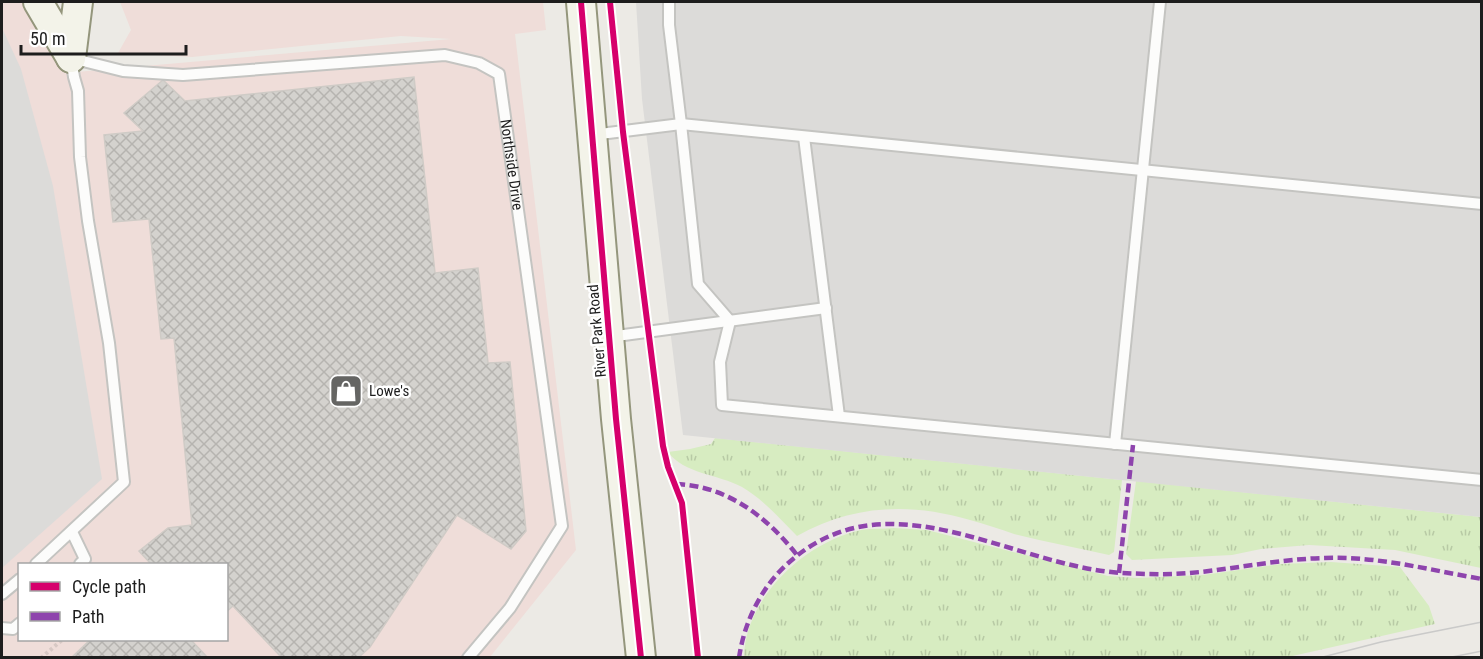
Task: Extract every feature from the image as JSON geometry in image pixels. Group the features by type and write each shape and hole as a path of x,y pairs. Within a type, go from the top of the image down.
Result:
{"street":[{"path":"38,2 71,58"},
{"path":"71,58 78,2"},
{"name":"River Park Road","path":"581,2 609,337 641,657"}],"lane":[{"path":"669,2 669,25 698,284 730,321"},
{"path":"1115,444 1161,2"},
{"name":"Northside Drive","path":"71,58 123,71 183,75 445,55 479,63 499,74 562,526 510,608 468,657"},
{"path":"37,563 124,482 109,343 88,221 80,157 78,91 71,58"},
{"path":"592,135 681,124 1482,204"},
{"path":"804,136 839,416"},
{"path":"609,337 826,308"},
{"path":"730,321 720,362 722,405 1482,480"},
{"path":"72,532 85,559 82,563"},
{"path":"2,594 18,581"},
{"path":"2,628 13,629 18,625"}],"path":[{"path":"41,657 60,641"}],"shaded area":[{"path":"2,2 29,2 65,73 451,39 401,36 192,57 118,53 131,30 120,2 543,2 546,30 515,34 576,550 490,657 2,657"},
{"path":"636,2 1481,2 1481,517 683,435 642,99"},
{"path":"2,28 21,69 53,186 102,479 2,568"}],"green space":[{"path":"715,438 1122,480 1114,552 1109,555 1014,534 947,514 903,509 881,510 839,518 797,536 750,492 733,483 683,465 668,452 711,444"},
{"path":"1136,481 1481,517 1481,568 1395,550 1309,545 1261,549 1232,555 1132,560 1126,554"},
{"path":"894,528 927,530 1108,576 1138,578 1203,575 1281,564 1331,562 1400,567 1429,606 1435,624 1288,657 744,657 747,635 755,614 767,594 782,576 800,560 840,536 861,530"}],"building":[{"name":"Lowe's","path":"414,77 435,273 478,268 488,363 510,362 526,531 511,549 457,515 370,647 358,658 282,658 233,606 228,610 228,563 150,563 139,551 168,528 192,525 174,338 161,339 149,219 113,222 104,135 143,131 124,113 163,80 185,101"},
{"path":"89,641 192,641 208,658 71,658"}],"tram line":[{"path":"1319,658 1381,642 1482,622"},
{"path":"1447,658 1482,651"}],"marked path":[{"path":"1119,573 1133,445"},
{"path":"676,484 712,490 729,497 759,516 797,555"},
{"path":"739,658 749,620 761,596 776,575 824,539 864,526 906,525 949,531 1079,567 1122,573 1181,574 1291,560 1345,558 1404,564 1482,579"}],"cycle path":[{"path":"581,2 616,419 641,658"},
{"path":"610,2 623,132 663,446 668,467 682,503 698,658"}],"place":[{"name":"Lowe's","path":"346,391"}]}
